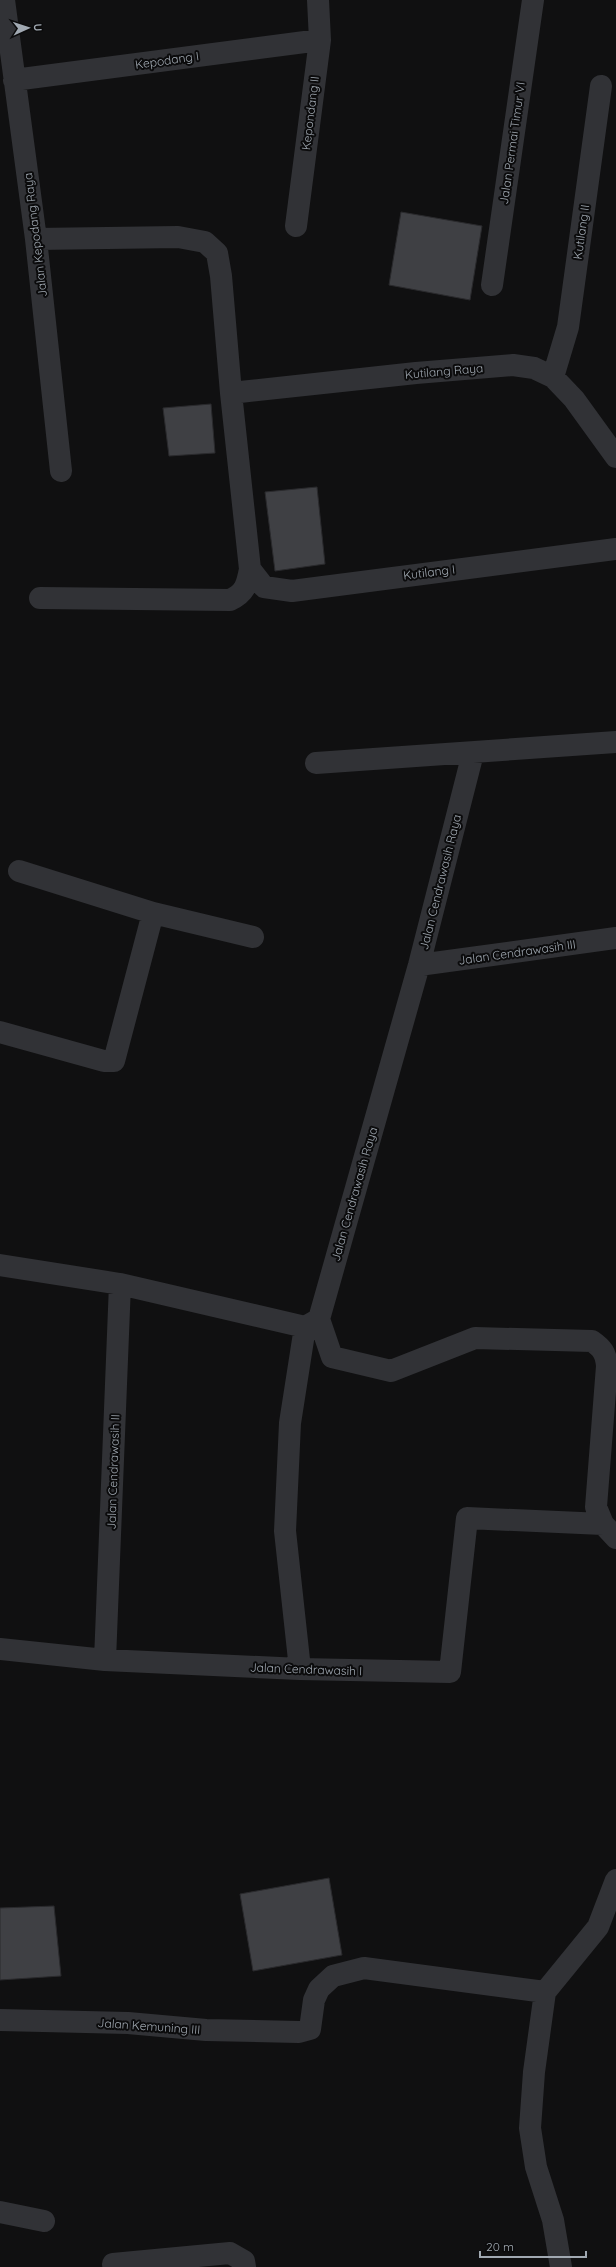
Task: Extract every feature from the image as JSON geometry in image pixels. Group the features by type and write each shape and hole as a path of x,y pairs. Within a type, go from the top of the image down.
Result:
{"street":[{"name":"Jalan Kepodang Raya","path":"4,0 36,239 61,471"},
{"name":"Kepondang II","path":"296,226 320,40 318,0"},
{"name":"Jalan Permai Timur VI","path":"492,285 533,0"},
{"name":"Kepodang I","path":"14,80 320,40"},
{"name":"Kutilang II","path":"553,377 568,327 601,86"},
{"path":"36,239 178,237 205,242 217,253 222,276 230,393 250,569 247,586 240,595 230,600 40,598"},
{"name":"Kutilang Raya","path":"230,393 513,365 534,368 553,377 574,399 616,458"},
{"name":"Kutilang I","path":"250,569 264,587 292,591 616,548"},
{"path":"316,763 616,742"},
{"name":"Jalan Cendrawasih Raya","path":"300,1669 286,1531 290,1424 312,1323 419,965 473,753"},
{"path":"19,871 153,913 253,937"},
{"path":"0,1032 104,1062 114,1061 153,913"},
{"name":"Jalan Cendrawasih III","path":"419,965 616,938"},
{"path":"0,1265 120,1284 312,1323 332,1357 390,1371 475,1338 592,1341 602,1348 606,1356 607,1366 596,1507 610,1531"},
{"name":"Jalan Cendrawasih II","path":"105,1660 120,1284"},
{"name":"Jalan Cendrawasih I","path":"0,1649 105,1660 300,1669 450,1672 467,1518 610,1531"},
{"path":"561,2267 553,2220 536,2167 530,2128 534,2072 545,1992 598,1927 616,1880"},
{"name":"Jalan Kemuning III","path":"0,2020 128,2022 206,2030 299,2032 310,2030 314,2000 320,1989 333,1976 364,1968 545,1992"},
{"path":"0,2212 44,2221"},
{"path":"113,2264 230,2253 244,2261 245,2267"}],"building":[{"path":"401,212 482,226 470,300 389,285"},
{"path":"211,404 215,453 169,456 163,408"},
{"path":"317,487 325,564 275,571 265,492"},
{"path":"329,1878 342,1955 253,1971 240,1894"},
{"path":"54,1906 61,1976 0,1980 0,1908"}]}
